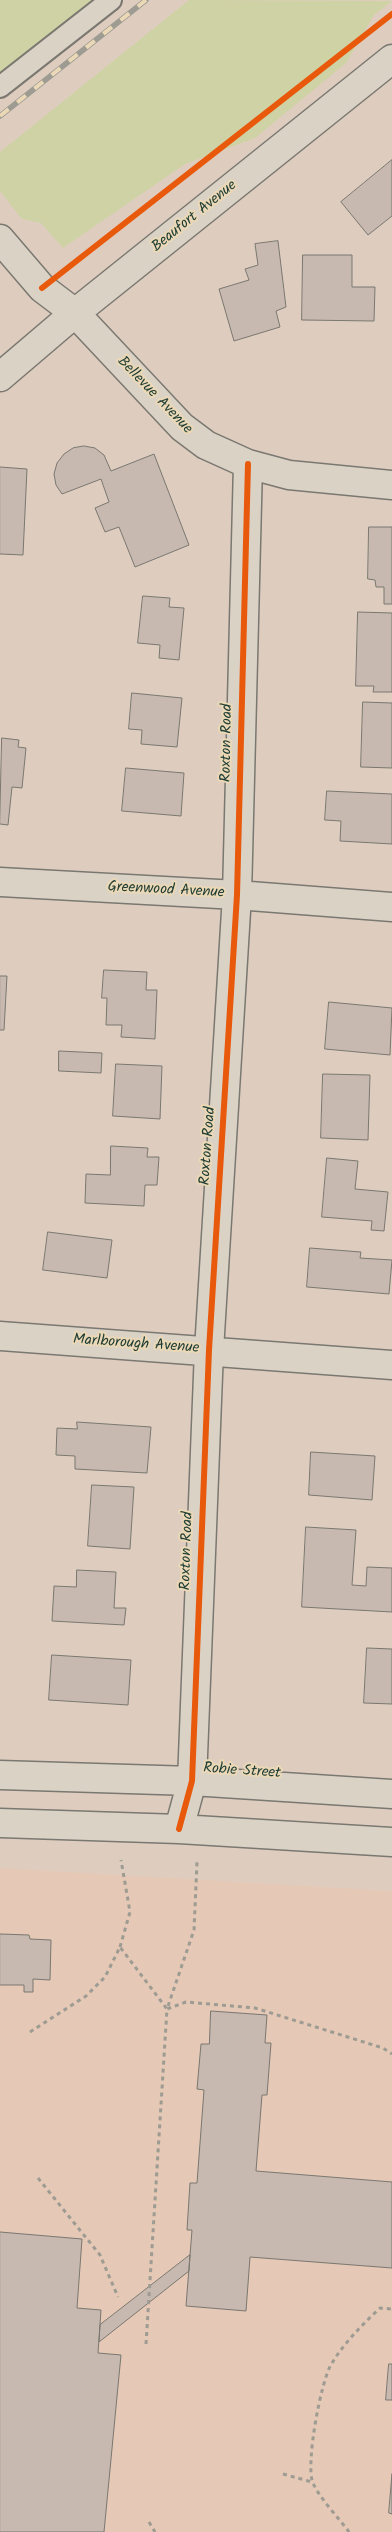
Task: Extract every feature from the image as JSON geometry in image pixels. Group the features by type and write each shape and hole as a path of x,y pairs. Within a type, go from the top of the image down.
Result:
{"street":[{"name":"Beaufort Avenue","path":"0,377 75,313 392,59"},
{"name":"Bellevue Avenue","path":"0,239 42,288 75,313 193,436 216,451 248,464 289,475 392,485"},
{"name":"Roxton Road","path":"179,1829 192,1781 209,1350 237,895 248,464"},
{"name":"Greenwood Avenue","path":"0,882 237,895 392,907"},
{"name":"Marlborough Avenue","path":"0,1336 392,1365"},
{"name":"Robie Street","path":"0,1775 192,1781 392,1794"},
{"path":"0,1823 179,1829 392,1842"}],"lane":[{"path":"0,86 111,0"}],"path":[{"path":"30,2032 86,1996 105,1976 120,1947 130,1912 128,1890 120,1855"},
{"path":"188,1859 207,1860"},
{"path":"146,2344 167,2009 194,1930 197,1859"},
{"path":"120,1947 167,2009"},
{"path":"167,2009 186,2002 255,2008 383,2048 392,2054"},
{"path":"38,2178 100,2255 118,2297"},
{"path":"349,2532 312,2482 311,2452 318,2411 330,2364 355,2332 380,2308 392,2308"},
{"path":"283,2474 312,2482"},
{"path":"149,2522 155,2532"}],"shaded area":[{"path":"0,1868 392,1891 392,2532 0,2532"}],"green space":[{"path":"0,0 93,0 0,73"},
{"path":"189,0 392,1 374,15 346,63 255,138 185,164 63,248 41,223 22,219 0,191 0,152"}],"building":[{"path":"392,160 392,216 368,235 341,202"},
{"path":"278,241 286,307 276,311 280,327 234,341 219,289 249,280 245,269 258,265 255,244"},
{"path":"303,255 352,255 352,287 375,287 374,321 302,320"},
{"path":"84,446 95,448 104,455 111,471 154,454 189,545 135,567 119,527 105,532 95,508 109,502 101,479 62,494 56,485 54,474 57,463 64,454 73,448"},
{"path":"0,467 27,469 23,555 0,554"},
{"path":"369,527 392,527 392,604 384,604 384,587 376,587 375,580 368,579"},
{"path":"143,596 170,598 169,607 184,608 179,660 159,658 160,645 138,643"},
{"path":"358,612 392,613 392,692 373,692 374,686 356,686"},
{"path":"132,693 182,698 177,747 141,744 142,730 129,729"},
{"path":"363,702 392,703 392,768 361,767"},
{"path":"2,738 19,740 18,747 26,748 22,788 12,787 8,825 0,824"},
{"path":"126,768 184,773 181,816 122,811"},
{"path":"327,791 392,794 392,844 340,841 341,821 325,820"},
{"path":"104,970 147,972 146,990 157,990 155,1039 121,1037 122,1025 106,1025 107,998 102,998"},
{"path":"0,976 7,976 4,1030 0,1030"},
{"path":"329,1002 392,1008 390,1055 325,1049"},
{"path":"59,1051 102,1053 101,1073 59,1071"},
{"path":"116,1064 162,1066 160,1119 113,1116"},
{"path":"323,1074 370,1075 368,1140 321,1138"},
{"path":"111,1146 148,1148 147,1157 159,1157 157,1185 145,1185 144,1206 85,1203 86,1174 110,1175"},
{"path":"327,1158 358,1161 355,1189 388,1192 384,1231 371,1230 372,1221 322,1217"},
{"path":"48,1232 112,1240 107,1278 43,1270"},
{"path":"310,1248 361,1252 360,1258 392,1260 389,1294 307,1287"},
{"path":"77,1422 151,1427 147,1473 75,1469 75,1456 56,1455 57,1428 77,1429"},
{"path":"311,1452 375,1456 372,1500 309,1495"},
{"path":"92,1485 134,1487 130,1549 88,1546"},
{"path":"306,1527 356,1530 352,1585 366,1586 367,1567 392,1568 392,1612 302,1607"},
{"path":"77,1570 116,1572 114,1608 126,1608 124,1625 52,1621 54,1586 76,1587"},
{"path":"367,1648 392,1649 392,1704 364,1703"},
{"path":"52,1655 131,1660 128,1705 49,1700"},
{"path":"0,1934 29,1935 30,1939 51,1940 50,1980 33,1979 33,1992 24,1992 24,1985 0,1985"},
{"path":"211,2011 267,2015 265,2043 271,2043 267,2095 262,2095 256,2171 392,2182 392,2268 250,2257 246,2311 186,2306 192,2230 187,2230 190,2183 197,2183 204,2090 197,2089 201,2044 209,2044"},
{"path":"0,2232 82,2239 77,2308 101,2310 98,2353 121,2355 104,2532 0,2532"},
{"path":"190,2255 189,2271 99,2342 100,2325"},
{"path":"389,2364 392,2364 392,2400 386,2400"},
{"path":"392,2474 392,2514 389,2513"}],"railway":[{"path":"0,116 146,0"}],"cycle path":[{"path":"42,288 392,14"},
{"path":"179,1829 192,1781 209,1350 237,895 248,464"}]}
